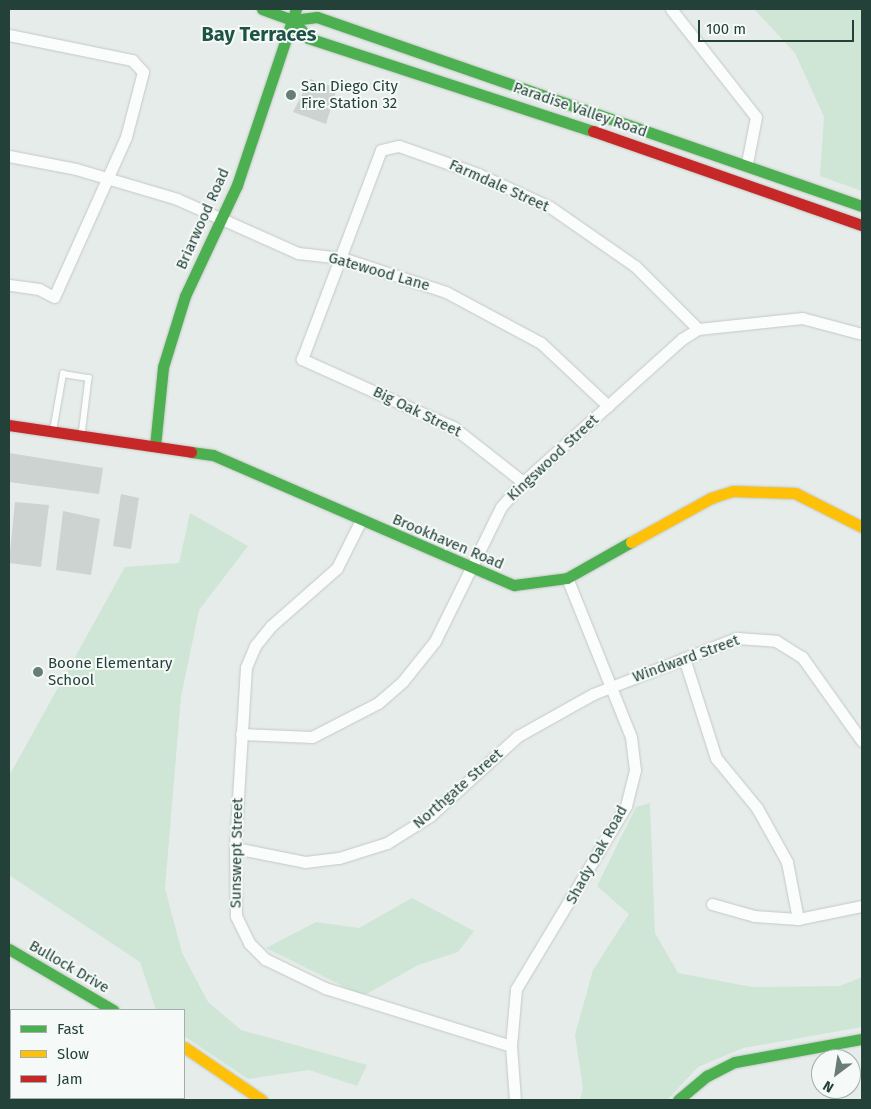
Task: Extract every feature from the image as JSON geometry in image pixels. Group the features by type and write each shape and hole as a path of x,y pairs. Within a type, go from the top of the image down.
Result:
{"street":[{"name":"Paradise Valley Road","path":"262,9 317,17 747,164 862,206"},
{"path":"671,9 756,117 747,164"},
{"name":"Paradise Valley Road","path":"295,14 308,38 741,180 862,225"},
{"name":"Briarwood Road","path":"155,446 163,367 185,296 223,217 295,14"},
{"path":"9,35 68,44 138,65 143,72 134,115 54,297 39,289 9,285"},
{"name":"Farmdale Street","path":"342,258 381,150 399,146 478,174 550,207 635,266 698,328"},
{"name":"Gatewood Lane","path":"9,156 107,178 223,217 298,253 342,258 446,292 486,310 542,343 608,406"},
{"name":"Big Oak Street","path":"342,258 302,359 453,427 523,482"},
{"path":"698,328 802,318 862,334"},
{"name":"Kingswood Street","path":"241,734 312,737 378,703 435,641 501,507 523,482 698,328"},
{"name":"Brookhaven Road","path":"9,425 213,454 471,570 514,585 567,578 711,498 733,491 795,493 862,526"},
{"name":"Sunswept Street","path":"361,520 338,568 271,626 255,646 243,680 235,848 236,916 249,943 265,959 376,1007 511,1046"},
{"name":"Shady Oak Road","path":"515,1100 511,1046 516,989 626,806 635,770 632,736 567,578"},
{"name":"Windward Street","path":"612,687 737,638 766,638 785,645 809,665 862,741"},
{"path":"684,658 716,758 756,808 784,854 798,918"},
{"name":"Northgate Street","path":"235,848 305,862 355,855 387,843 430,816 518,736 612,687"},
{"path":"712,904 754,916 798,918 862,906"},
{"name":"Bullock Drive","path":"9,949 111,1009"},
{"path":"678,1100 707,1076 735,1062 862,1038"},
{"path":"185,1048 262,1100"}],"lane":[{"path":"52,431 63,374 89,378 82,435"}],"green space":[{"path":"754,9 862,9 862,191 820,176 824,117 795,53"},
{"path":"190,513 248,546 199,610 181,697 165,888 182,953 208,1002 241,1030 367,1065 357,1086 309,1070 248,1079 185,1037 185,1009 156,1009 140,962 9,875 9,776 125,567 179,563"},
{"path":"650,803 655,933 678,973 752,987 840,986 862,977 862,1027 743,1048 698,1067 667,1100 580,1100 583,1088 575,1035 593,970 629,914 597,886 636,807"},
{"path":"412,898 474,931 458,952 418,965 363,996 266,948 316,922 359,928"},
{"path":"9,1021 10,1099 141,1100 9,1100"}],"building":[{"path":"310,79 337,88 326,124 293,112"},
{"path":"9,453 103,468 99,494 9,482"},
{"path":"121,494 139,498 131,549 113,546"},
{"path":"15,502 49,505 41,567 9,563"},
{"path":"63,511 100,519 91,575 56,570"}],"traffic: fast":[{"path":"262,9 293,20 317,17 862,206"},
{"path":"155,446 163,367 185,296 237,185 296,9"},
{"path":"293,20 308,38 593,131"},
{"path":"191,452 213,455 514,585 567,578 631,542"},
{"path":"9,949 111,1009"},
{"path":"678,1100 707,1076 735,1062 862,1039"}],"traffic: slow":[{"path":"631,542 711,498 733,491 795,493 862,527"},
{"path":"185,1048 262,1100"}],"traffic: jam":[{"path":"593,131 862,225"},
{"path":"9,425 191,452"}],"place":[{"name":"San Diego City Fire Station 32","path":"291,95"},
{"name":"Boone Elementary School","path":"38,672"}],"district":[{"name":"Bay Terraces","path":"259,34"}]}
